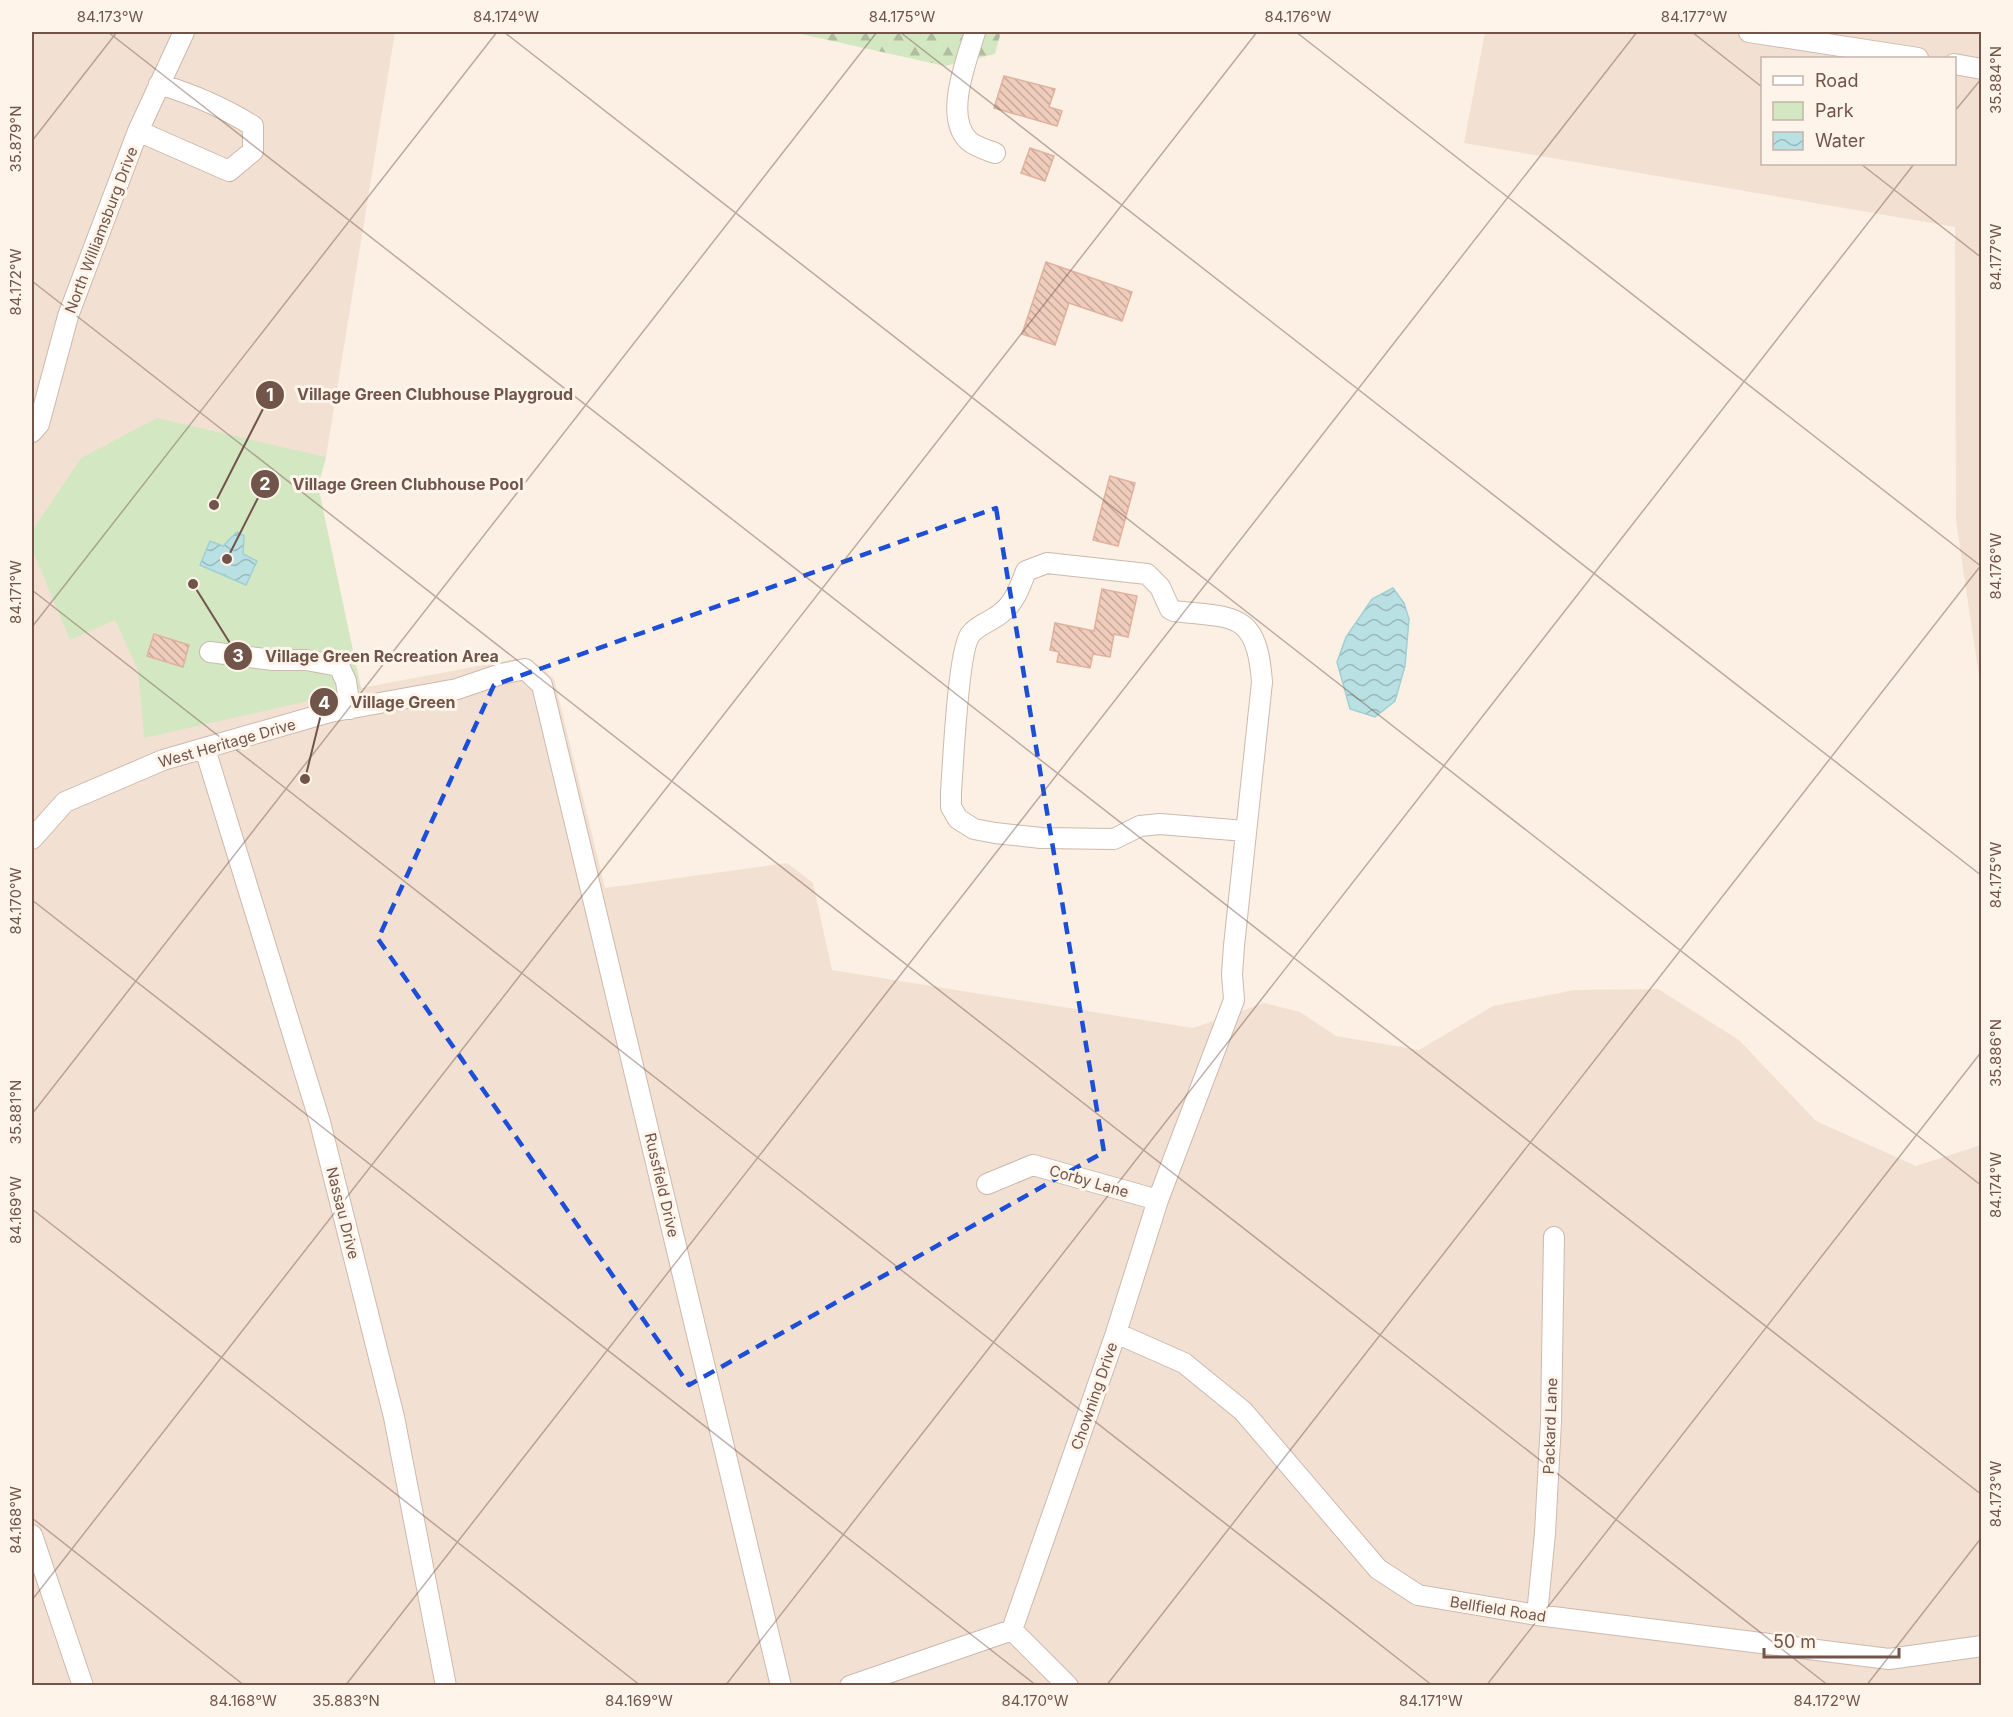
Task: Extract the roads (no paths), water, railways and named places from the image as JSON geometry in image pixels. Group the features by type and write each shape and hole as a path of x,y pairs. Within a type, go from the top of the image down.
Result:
{"street":[{"name":"North Williamsburg Drive","path":"32,432 39,424 68,316 138,130 184,32"},
{"path":"975,32 959,90 958,121 963,133 970,141 995,153"},
{"path":"1749,32 1912,57"},
{"path":"1956,64 1982,69"},
{"path":"138,130 229,171 253,151 253,126 187,93 159,84"},
{"path":"1047,563 1146,574 1160,587 1170,609 1233,618 1244,625 1260,657 1262,682 1245,831 1160,824 1140,826 1114,839 1041,837 974,829 958,819 951,807 951,792 963,660 968,638 975,629 1001,614 1008,606 1014,599 1026,571 1047,563"},
{"path":"210,652 273,660 306,660 339,666 346,681 350,709"},
{"name":"West Heritage Drive","path":"32,839 65,802 163,760 330,712 457,689 501,674 525,669 542,685"},
{"name":"Russfield Drive","path":"542,685 781,1686"},
{"name":"Nassau Drive","path":"206,749 320,1122 394,1417 446,1686"},
{"name":"Chowning Drive","path":"1012,1630 1116,1333 1158,1200 1234,1000 1232,974 1245,831"},
{"name":"Corby Lane","path":"987,1184 1033,1165 1158,1200"},
{"name":"Packard Lane","path":"1537,1615 1545,1533 1551,1422 1554,1237"},
{"name":"Bellfield Road","path":"1116,1333 1184,1363 1243,1412 1378,1569 1418,1595 1537,1615 1889,1659 1982,1646"},
{"path":"32,1535 83,1686"},
{"path":"850,1686 1012,1630 1068,1686"}],"water":[{"path":"237,532 244,536 243,554 257,561 246,585 200,565 210,541 223,546"},
{"path":"1393,588 1404,603 1409,619 1405,666 1395,701 1375,717 1350,709 1337,662 1346,637 1372,599"}],"place":[{"name":"Village Green Clubhouse Playgroud","path":"214,505"},
{"name":"Village Green Clubhouse Pool","path":"227,559"},
{"name":"Village Green Recreation Area","path":"193,584"},
{"name":"Village Green","path":"305,779"}]}
